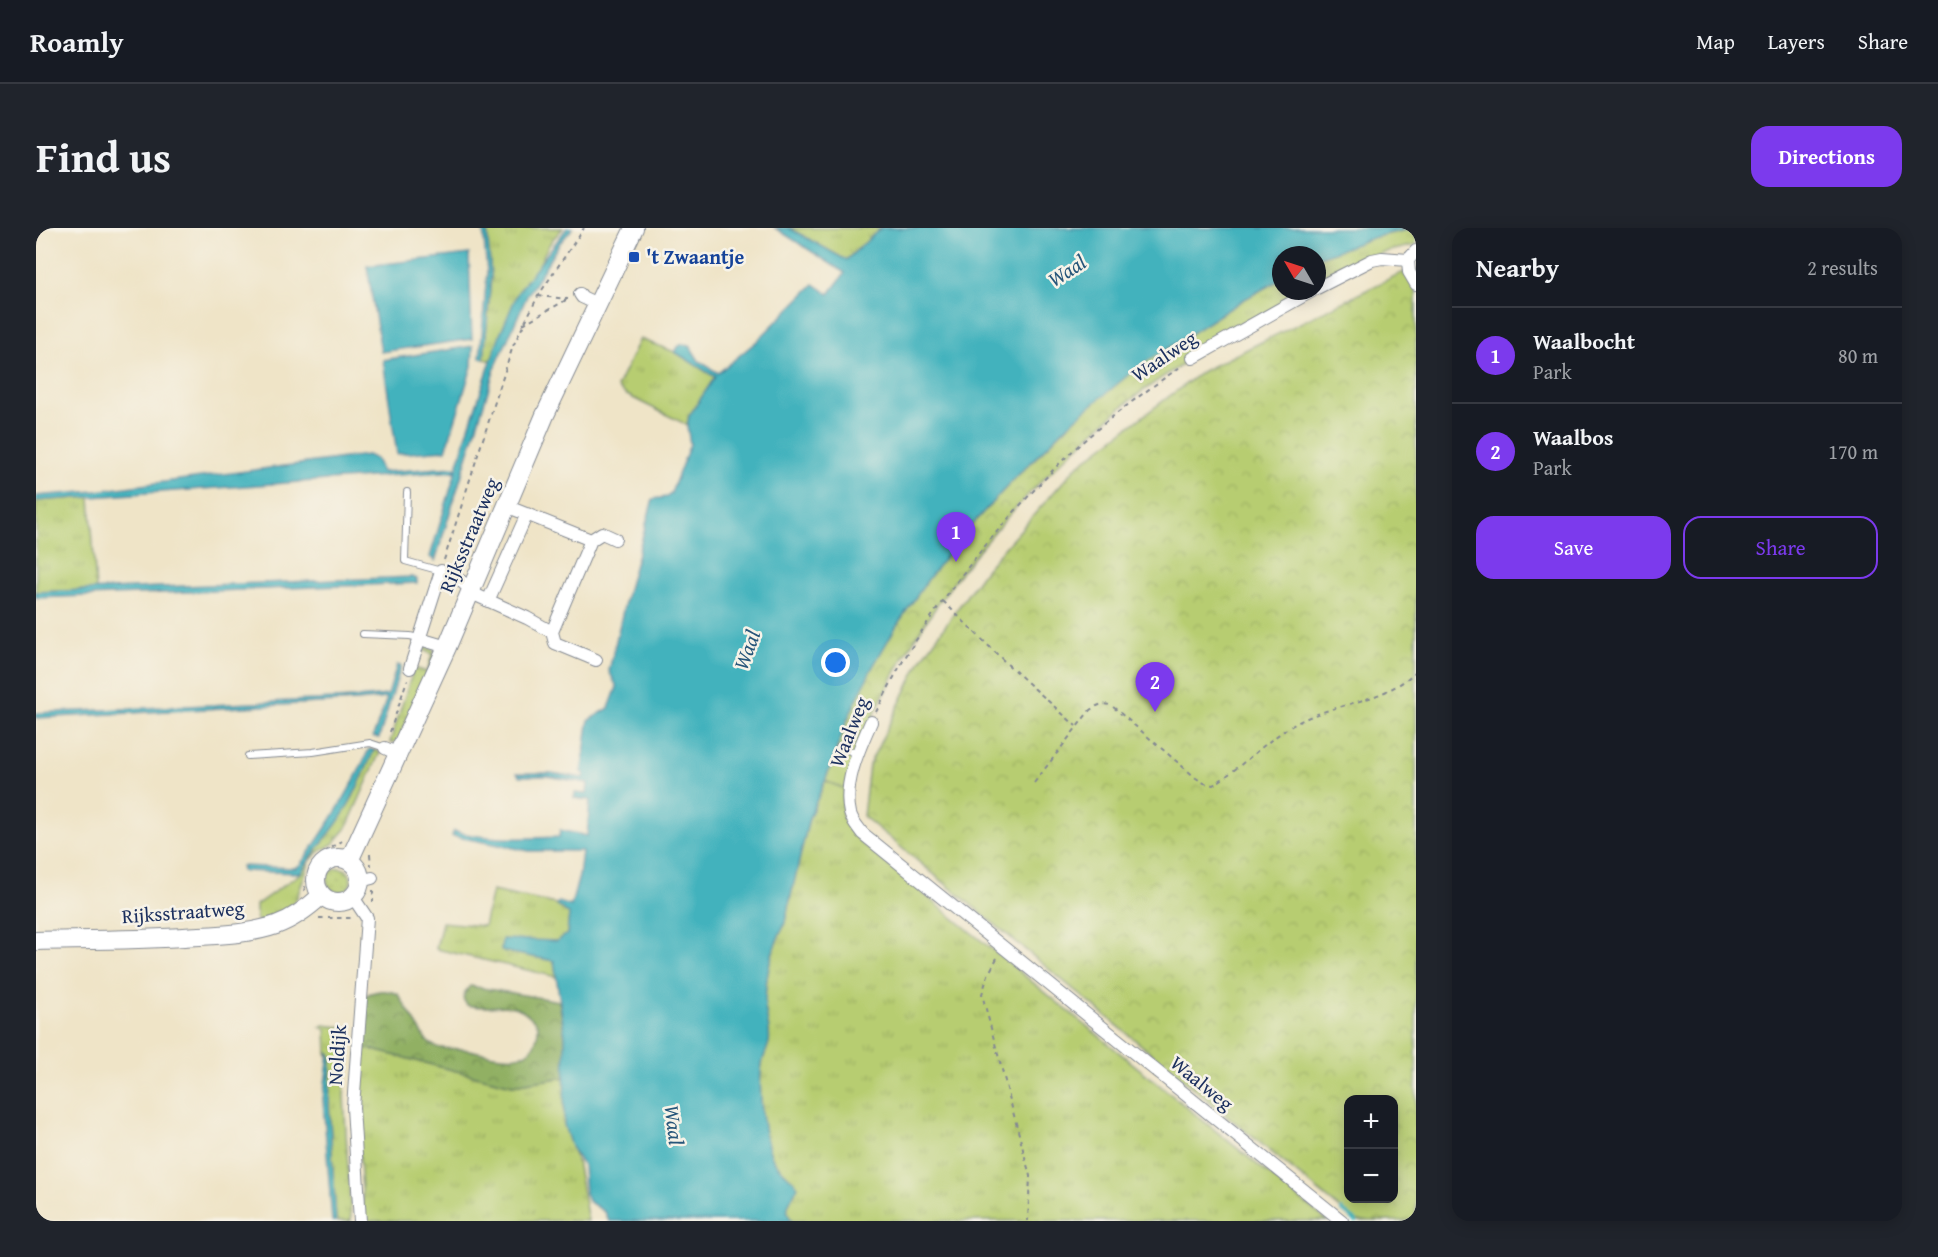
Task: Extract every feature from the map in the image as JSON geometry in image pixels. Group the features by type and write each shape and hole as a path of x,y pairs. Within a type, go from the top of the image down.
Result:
{"street":[{"name":"Rijksstraatweg","path":"349,861 363,835 392,751 447,647 545,415 634,228"},
{"path":"1326,283 1372,260 1412,256 1409,272 1416,284"},
{"path":"574,296 597,304"},
{"name":"Waalweg","path":"1193,358 1296,300"},
{"path":"506,506 591,540"},
{"path":"488,601 526,514"},
{"path":"596,660 555,643 552,632 591,540 602,533 615,538"},
{"name":"Rijksstraatweg","path":"410,668 441,571"},
{"path":"441,571 461,581 488,601 552,632"},
{"path":"420,639 447,647"},
{"name":"Waalweg","path":"871,722 858,754 850,784 849,802 854,822 862,833 1341,1221"},
{"path":"362,885 346,901 337,902 322,895 317,879 321,867 332,859 341,858 349,861 358,869 362,885 364,912"},
{"name":"Rijksstraatweg","path":"36,941 152,939 258,930 286,920 310,906 322,895"},
{"name":"Noldijk","path":"360,1221 353,1107 367,918 364,912"}],"lane":[{"path":"407,492 405,561 441,571"},
{"path":"363,634 410,636 420,639"},
{"path":"248,756 313,752 370,743 392,751"},
{"path":"839,747 858,754"}],"path":[{"name":"Rijksstraatweg","path":"441,571 513,346 538,296 584,228"},
{"path":"538,296 574,296"},
{"path":"523,324 574,296"},
{"name":"Waalweg","path":"871,722 906,656 943,601 992,538 1060,463 1122,410 1193,358"},
{"path":"943,601 1076,727"},
{"path":"1034,783 1090,710 1105,703 1112,706 1196,778 1213,785 1274,737 1296,723 1329,710 1374,698 1406,681 1416,671"},
{"path":"302,896 313,861 321,853 363,835"},
{"path":"318,918 351,918 364,912"},
{"path":"1004,948 988,975 982,994 1030,1176 1028,1221"}],"green space":[{"path":"487,228 563,228 552,240 544,254 497,362 484,359 491,276"},
{"path":"789,228 881,228 846,260"},
{"path":"1416,228 1416,245 1381,253 1326,281 1326,255 1375,237"},
{"path":"1416,269 1416,1221 1355,1221 863,816 869,765 921,660 985,570 1077,466 1203,371 1399,274"},
{"path":"1272,284 1272,300 1291,300 1181,363 1171,365 1155,379 1144,379 1119,399 1111,411 1063,453 1008,511 992,520 971,546 969,557 891,674 845,775 842,816 861,843 1327,1221 792,1221 788,1207 797,1186 776,1164 771,1155 762,1110 761,1074 769,1038 765,1006 766,985 772,954 784,926 809,818 847,720 872,668 897,625 963,534 1069,424 1138,367"},
{"path":"1185,338 1196,356 1140,393 1094,431 1039,483 970,561 938,603 910,647 863,740 845,789 825,781 852,710 872,668 907,608 948,553 1018,475 1089,407 1138,367"},
{"path":"640,339 675,352 715,377 689,416 687,425 625,394 617,387"},
{"path":"90,497 96,590 36,592 36,501"},
{"path":"424,646 433,649 435,656 398,741 391,743 414,668 427,672 432,654 423,650"},
{"path":"374,750 380,752 346,829 333,844 317,853 310,861 296,900 284,912 260,922 256,919 256,905 301,873 353,797"},
{"path":"339,868 347,872 351,880 347,888 339,892 331,888 327,880 331,872"},
{"path":"492,891 556,904 569,914 567,934 557,941 502,951 554,961 557,977 436,949 442,922 484,926"},
{"path":"470,986 559,1001 565,1036 566,1077 512,1085 361,1047 366,995 385,991 398,994 427,1041 436,1047 463,1049 499,1056 522,1055 531,1050 536,1040 538,1025 529,1015 513,1007 467,1005 463,999"},
{"path":"324,1025 348,1028 344,1096 351,1221 336,1221 329,1104 331,1056 329,1053 327,1055 326,1029 320,1027"},
{"path":"361,1047 512,1085 566,1077 564,1125 577,1161 588,1221 364,1221 357,1112"}],"water":[{"path":"483,228 487,228 491,276 484,359 480,358 487,272"},
{"path":"567,228 573,228 559,244 527,296 495,368 435,561 430,557 499,337 518,292"},
{"name":"Waal","path":"775,228 789,228 846,260 881,228 1413,228 1375,237 1326,255 1326,246 1272,246 1272,284 1138,367 1069,424 963,534 897,625 872,668 847,720 809,818 784,926 770,964 765,1006 769,1038 760,1085 762,1110 765,1134 773,1160 798,1186 788,1207 792,1221 609,1221 605,1212 588,1201 585,1193 583,1165 571,1147 564,1125 565,1036 554,961 501,951 502,939 557,941 567,934 569,914 556,904 559,902 571,906 579,876 582,851 529,851 452,836 454,831 493,838 559,837 560,830 587,836 590,800 574,798 575,793 587,794 588,783 547,776 519,776 517,773 551,773 583,778 584,773 581,772 589,720 609,708 617,687 609,671 628,589 653,499 667,497 671,493 690,444 687,426 689,416 715,377 675,352 682,344 690,346 699,361 718,373 757,341 814,284 829,294 845,273"},
{"path":"469,254 472,339 381,352 367,266"},
{"path":"473,346 472,366 446,450 397,454 383,360"},
{"path":"367,455 376,459 382,472 455,467 455,471 36,501 36,496 96,491"},
{"path":"412,577 417,579 417,583 36,598 36,592"},
{"path":"397,665 401,666 379,738 373,737 387,698 36,718 36,713 388,695"},
{"path":"369,749 374,750 350,802 301,873 242,871 241,866 295,868 300,865 338,809"},
{"path":"329,1053 331,1056 329,1104 336,1221 332,1221 323,1099"}],"waterway":[{"path":"1342,1210 1356,1221"}],"place":[{"name":"'t Zwaantje","path":"634,257"},
{"name":"Waalbocht","path":"956,562"},
{"name":"Waalbos","path":"1155,712"}]}
